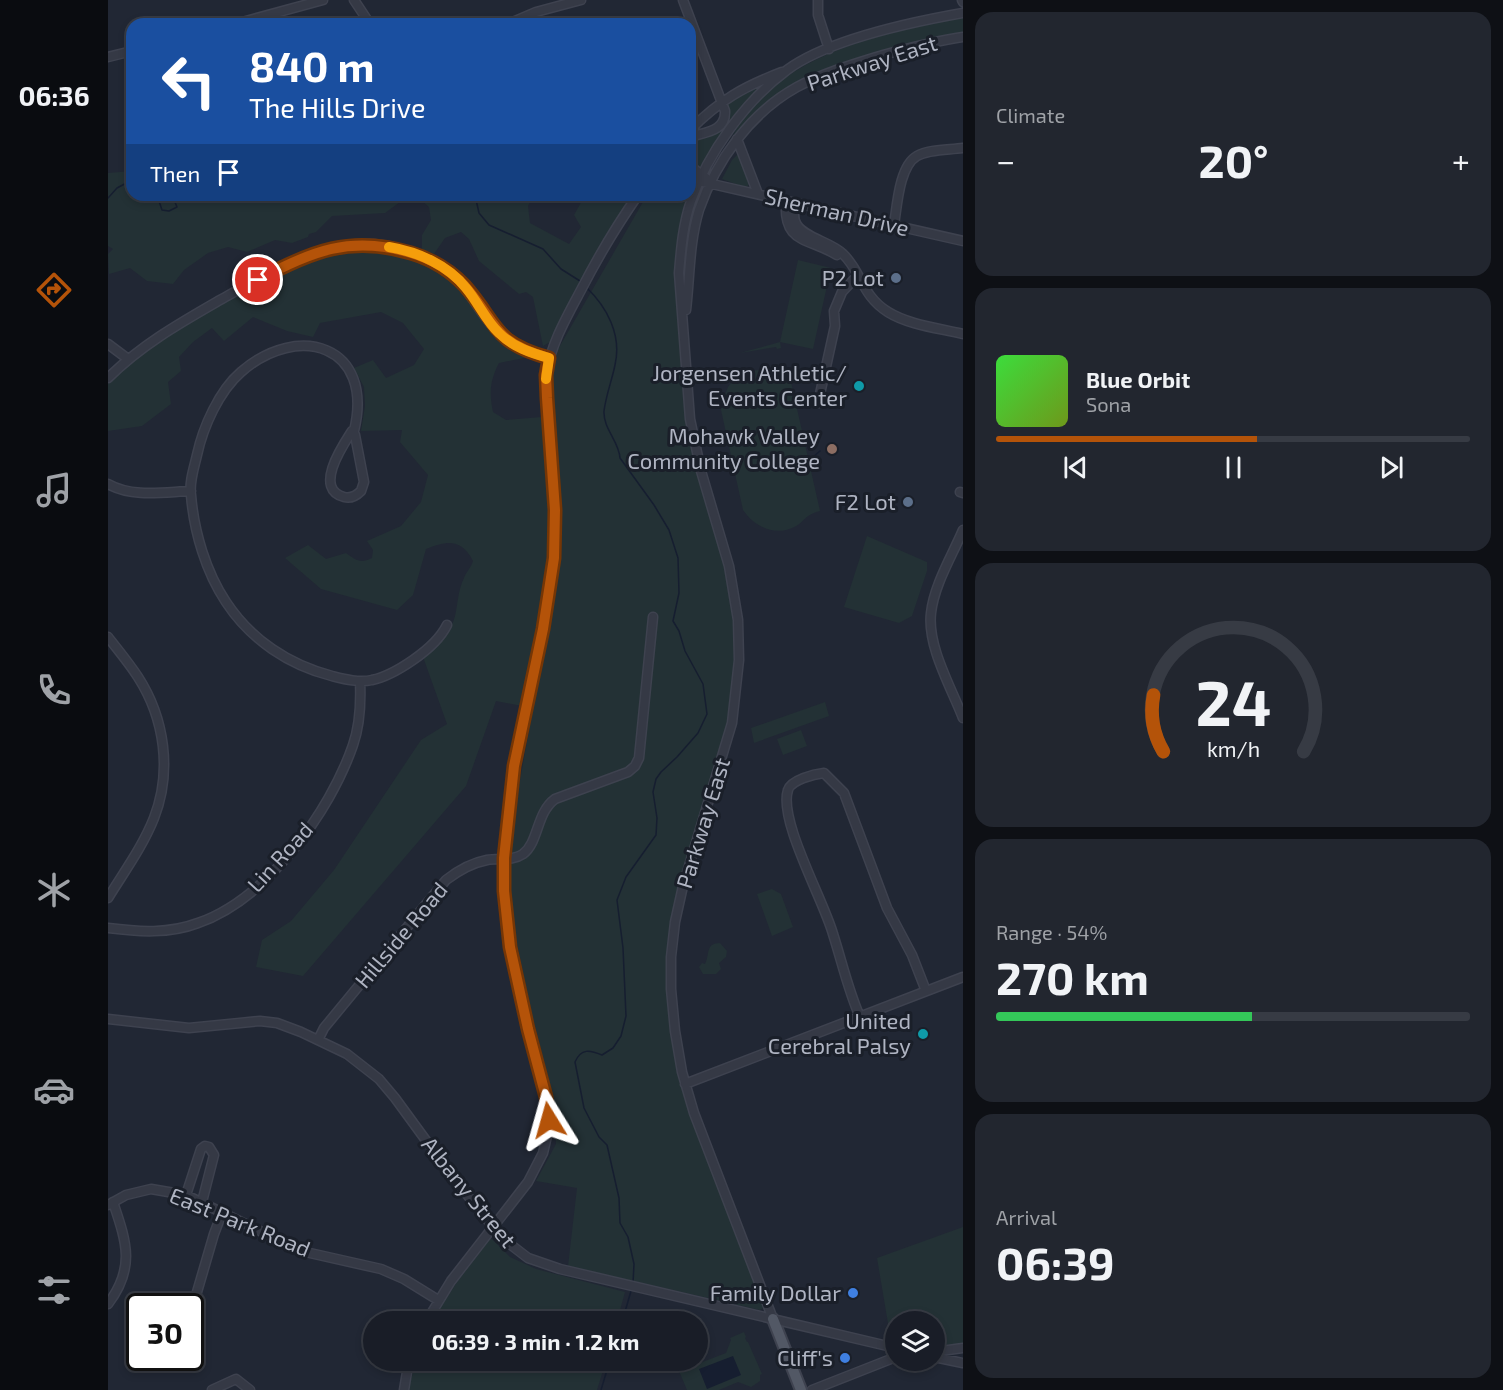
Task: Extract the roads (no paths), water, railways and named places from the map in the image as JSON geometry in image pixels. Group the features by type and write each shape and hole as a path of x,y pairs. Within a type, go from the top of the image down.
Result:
{"main road":[{"path":"773,1319 801,1390"}],"street":[{"path":"257,18 323,0"},
{"path":"354,0 366,18"},
{"path":"522,18 581,0"},
{"path":"683,0 690,18"},
{"path":"818,0 818,15 830,49"},
{"name":"Parkway East","path":"696,124 722,100 747,85 788,70 830,49 890,29 963,13"},
{"path":"696,33 722,100 725,116 723,125 718,129 696,135"},
{"name":"Parkway East","path":"684,316 693,233 699,211 710,183 737,139 781,98 827,73 907,48 963,37"},
{"path":"108,57 126,52"},
{"name":"Parkway East","path":"696,190 727,133 761,93 788,70"},
{"path":"737,139 759,194"},
{"path":"894,225 902,180 911,161 924,154 963,148"},
{"name":"Sherman Drive","path":"696,173 701,178"},
{"name":"Sherman Drive","path":"696,177 710,183 796,204 963,241"},
{"path":"432,1311 533,1174 548,1136 549,1120 546,1097 512,959 504,891 504,858 514,766 543,629 554,558 555,510 546,375 549,358 560,329 634,201"},
{"name":"Parkway East","path":"691,201 681,249 679,273 690,419 701,471 729,566 738,620 739,660 732,723 683,886 675,922 671,988 675,1031 685,1084 736,1227 773,1319"},
{"path":"786,201 785,220 792,232 833,252 856,274 873,300 897,317 963,333"},
{"path":"796,204 793,218 799,228 837,248 852,263 856,274"},
{"path":"108,378 128,359 155,339 244,286 312,254 369,244 394,248 422,256 436,263 454,275 466,287 500,334 521,348 549,358"},
{"path":"818,403 835,326 834,311 842,292 856,274"},
{"path":"108,344 128,359"},
{"path":"354,431 344,443 330,477 333,489 342,497 357,496 364,485 354,431 357,390 354,378 339,357 327,350 310,346 287,348 267,355 240,372 209,417 199,443 191,490 198,531 207,564 227,603 250,631 293,663 314,672 371,681 403,667 427,648 447,625"},
{"path":"108,484 128,491 146,493 191,490"},
{"path":"963,530 935,596 931,627 933,644 963,718"},
{"name":"Hillside Road","path":"318,1040 324,1028 446,880 472,864 516,857 525,852 530,846 546,806 555,799 628,772 635,766 639,758 654,617"},
{"path":"108,637 139,677 152,702 160,726 165,760 164,778 154,817 108,898"},
{"name":"Lin Road","path":"108,928 162,932 200,923 222,913 240,901 275,869 324,805 340,775 354,743 361,697 360,681"},
{"path":"860,1017 845,980 833,933 788,815 787,792 793,784 821,773 827,775 841,789 887,908 912,955 926,991"},
{"path":"685,1084 963,977"},
{"name":"Albany Street","path":"108,1019 189,1028 260,1021 277,1023 318,1040 347,1054 379,1079 493,1227 515,1250 538,1262 885,1345"},
{"path":"186,1196 201,1149 205,1146 214,1155 202,1202"},
{"name":"East Park Road","path":"111,1203 151,1189 186,1196 301,1251 381,1269 404,1279 438,1300"},
{"path":"108,1304 123,1280 127,1251 123,1232 111,1203"},
{"path":"197,1293 222,1213"},
{"path":"945,1352 963,1348"},
{"path":"945,1358 963,1363"},
{"path":"812,1390 885,1361"},
{"path":"404,1390 408,1371"},
{"path":"213,1390 236,1379 250,1390"}],"water":[{"path":"733,1356 741,1375 707,1389 700,1371 708,1371 708,1366"}],"waterway":[{"path":"108,198 117,188 126,183"},
{"path":"159,201 162,210 169,211 177,207 174,201"},
{"path":"476,201 479,213 489,225 543,249 561,269 580,281"},
{"path":"586,287 600,303 611,322 616,343 617,354 604,417 620,458 669,530 678,558 679,593 673,621 679,631 685,651 703,684 707,714 698,733 656,779 653,792 657,818 656,835 626,877 617,900 623,948 626,1016 621,1036 613,1048 602,1055 586,1051 580,1054 575,1062 584,1108 599,1137 607,1145 619,1198 620,1223 628,1237 634,1264 633,1283"},
{"path":"813,459 820,451"},
{"path":"625,1311 631,1291"},
{"path":"601,1390 607,1371"}],"place":[{"name":"P2 Lot","path":"896,278"},
{"name":"Jorgensen Athletic/ Events Center","path":"859,386"},
{"name":"Mohawk Valley Community College","path":"832,449"},
{"name":"F2 Lot","path":"908,502"},
{"name":"United Cerebral Palsy","path":"923,1034"},
{"name":"Family Dollar","path":"853,1293"},
{"name":"Cliff's","path":"845,1358"}]}
